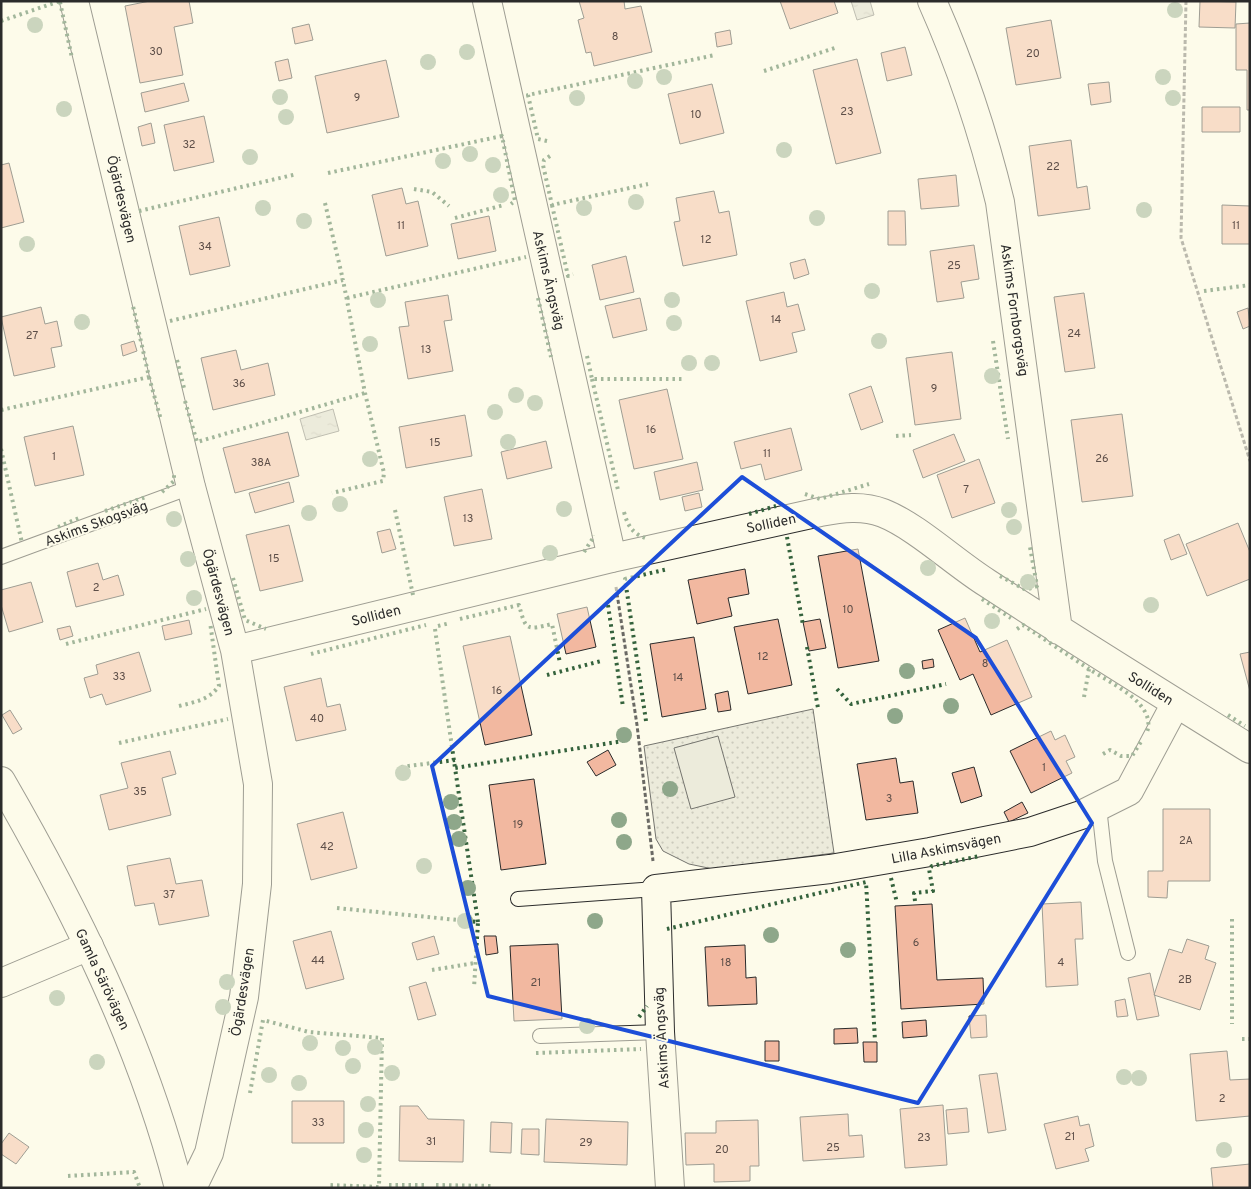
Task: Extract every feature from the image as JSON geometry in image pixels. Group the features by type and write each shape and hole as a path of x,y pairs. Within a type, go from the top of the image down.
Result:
{"street":[{"name":"Ögärdesvägen","path":"74,1 191,488 234,650 258,784 258,884 244,997 209,1153 192,1188"},
{"name":"Askims Ängsväg","path":"487,1 612,558"},
{"name":"Askims Fornborgsväg","path":"932,1 986,140 1000,202 1058,630"},
{"name":"Solliden","path":"234,650 612,558 848,507 883,513 901,523 972,574 1058,630 1250,749"},
{"name":"Lilla Askimsvägen","path":"656,889 830,869 1030,832 1099,807 1129,791 1176,703"},
{"name":"Gamla Särövägen","path":"1,781 89,946 121,1016 155,1106 179,1188"},
{"name":"Askims Ängsväg","path":"656,889 660,1032 670,1188"},
{"path":"1,983 89,946"}],"lane":[{"name":"Askims Skogsväg","path":"1,557 191,488"},
{"path":"1099,807 1105,861 1128,953"},
{"path":"518,899 656,889"},
{"path":"540,1036 660,1032"}],"path":[{"path":"1186,1 1181,238 1250,461"},
{"path":"612,558 637,725 656,889"}],"highlighted area":[{"path":"742,477 976,638 1092,823 918,1103 488,996 432,766"}],"shaded area":[{"path":"813,709 834,853 713,869 689,864 663,851 656,839 644,746"},
{"path":"718,736 735,797 691,809 674,748"}],"water":[{"path":"851,1 870,1 874,15 857,20"},
{"path":"333,409 339,431 306,440 300,419"}],"building":[{"path":"150,1 189,1 193,23 174,27 183,75 140,83 125,6"},
{"path":"579,1 624,1 625,9 641,6 652,52 594,66 591,52 586,53 578,20 584,18"},
{"path":"780,1 834,1 838,13 790,29"},
{"path":"1200,1 1236,2 1235,28 1199,27"},
{"path":"1051,20 1061,78 1016,85 1006,28"},
{"path":"1250,23 1250,110 1247,110 1247,70 1236,70 1236,24"},
{"path":"309,24 313,40 295,44 292,28"},
{"path":"730,30 732,44 717,47 715,33"},
{"path":"905,47 912,75 887,81 881,53"},
{"path":"288,59 292,78 279,81 275,62"},
{"path":"857,59 881,153 836,164 813,70"},
{"path":"386,60 399,117 327,133 315,76"},
{"path":"1109,82 1111,102 1091,105 1088,84"},
{"path":"184,83 189,101 145,112 141,93"},
{"path":"712,84 724,133 680,144 668,94"},
{"path":"1202,107 1240,107 1240,132 1202,132"},
{"path":"204,116 214,162 174,171 164,125"},
{"path":"151,123 155,143 142,146 138,127"},
{"path":"1071,140 1077,188 1087,186 1090,209 1038,216 1029,146"},
{"path":"9,163 24,222 1,228 1,165"},
{"path":"956,175 959,206 921,209 918,179"},
{"path":"402,188 406,204 418,201 428,246 386,256 372,195"},
{"path":"714,191 719,213 729,211 737,255 683,266 674,222 680,221 676,198"},
{"path":"1222,205 1250,206 1250,244 1222,244"},
{"path":"888,211 905,211 906,245 888,245"},
{"path":"489,216 496,251 458,259 451,224"},
{"path":"219,217 230,266 190,275 179,226"},
{"path":"974,245 979,279 961,282 964,298 937,302 930,251"},
{"path":"626,256 634,292 600,300 592,265"},
{"path":"805,259 809,274 794,279 790,263"},
{"path":"784,292 787,307 798,304 805,330 792,333 797,352 760,361 746,301"},
{"path":"1084,293 1095,368 1065,372 1054,297"},
{"path":"448,295 452,320 444,321 453,371 408,379 399,327 409,326 405,302"},
{"path":"640,298 647,330 613,338 605,306"},
{"path":"41,307 45,324 57,321 62,346 51,348 55,367 14,376 1,317"},
{"path":"1248,308 1250,326 1243,329 1237,312"},
{"path":"134,341 137,351 123,356 121,345"},
{"path":"236,350 241,370 268,363 275,395 213,410 201,358"},
{"path":"952,352 961,419 915,425 906,358"},
{"path":"871,386 883,422 861,430 849,394"},
{"path":"667,389 683,459 634,469 619,400"},
{"path":"1122,414 1133,496 1082,502 1071,420"},
{"path":"465,415 472,456 406,468 399,427"},
{"path":"73,426 84,475 35,486 24,437"},
{"path":"791,428 802,470 765,480 761,464 741,469 734,442"},
{"path":"288,432 299,476 235,493 223,448"},
{"path":"954,434 965,461 923,478 913,450"},
{"path":"546,441 552,468 507,479 501,452"},
{"path":"979,459 995,503 952,518 937,475"},
{"path":"697,462 703,490 660,500 654,472"},
{"path":"289,482 294,502 255,513 249,493"},
{"path":"482,489 492,539 454,546 444,497"},
{"path":"699,493 702,507 685,511 682,497"},
{"path":"1238,523 1250,552 1250,579 1207,596 1186,544"},
{"path":"289,525 303,581 260,591 246,535"},
{"path":"390,529 396,549 382,553 377,532"},
{"path":"1179,534 1187,554 1171,560 1164,540"},
{"path":"858,549 879,661 838,668 818,556"},
{"path":"98,563 103,580 118,575 124,595 76,607 67,572"},
{"path":"745,569 749,594 728,598 732,616 697,624 688,580"},
{"path":"31,582 43,622 9,632 1,605 1,590"},
{"path":"587,607 596,647 566,654 557,614"},
{"path":"965,618 980,652 1007,640 1032,697 991,715 973,674 960,680 938,630"},
{"path":"778,619 792,685 748,694 734,627"},
{"path":"820,619 826,648 809,651 803,622"},
{"path":"189,620 192,634 165,640 162,626"},
{"path":"70,626 73,636 60,640 57,629"},
{"path":"510,636 532,735 485,745 463,646"},
{"path":"694,637 706,709 662,717 650,644"},
{"path":"139,652 151,691 106,705 102,694 90,698 84,678 98,674 96,665"},
{"path":"1250,652 1250,691 1240,654"},
{"path":"933,659 934,667 923,669 922,661"},
{"path":"321,678 327,707 340,704 346,730 296,741 284,687"},
{"path":"728,691 731,710 718,712 715,694"},
{"path":"10,710 22,729 13,734 2,715"},
{"path":"1051,731 1055,740 1065,735 1075,757 1066,761 1072,773 1031,793 1010,751"},
{"path":"608,750 616,765 596,776 587,762"},
{"path":"170,751 176,774 162,778 171,815 109,830 100,795 128,788 121,763"},
{"path":"896,758 900,783 913,781 918,813 866,820 857,764"},
{"path":"974,767 982,796 961,803 952,773"},
{"path":"534,779 546,864 501,870 489,785"},
{"path":"1022,802 1028,813 1009,822 1004,812"},
{"path":"1163,809 1210,809 1210,881 1168,881 1167,898 1148,897 1148,871 1163,871"},
{"path":"343,812 357,868 311,880 297,824"},
{"path":"170,858 176,884 202,880 209,916 159,925 154,903 135,906 127,866"},
{"path":"1081,902 1083,939 1075,939 1078,985 1046,987 1042,904"},
{"path":"932,904 937,980 983,978 984,1004 901,1009 895,906"},
{"path":"331,931 344,979 306,989 293,941"},
{"path":"434,936 439,954 417,960 412,943"},
{"path":"484,936 496,936 498,953 486,955"},
{"path":"1187,939 1209,946 1205,959 1216,963 1200,1010 1154,995 1169,949 1182,953"},
{"path":"558,944 562,1019 514,1021 510,946"},
{"path":"745,945 746,978 756,977 757,1004 708,1006 705,947"},
{"path":"1150,973 1159,1016 1137,1020 1128,978"},
{"path":"426,982 436,1015 418,1020 409,987"},
{"path":"1125,999 1128,1016 1117,1017 1115,1001"},
{"path":"986,1015 987,1037 971,1038 969,1016"},
{"path":"926,1020 927,1036 903,1038 902,1022"},
{"path":"857,1028 858,1043 834,1044 834,1029"},
{"path":"765,1041 779,1041 779,1061 765,1061"},
{"path":"863,1042 877,1042 877,1062 864,1062"},
{"path":"1227,1051 1230,1080 1250,1079 1250,1116 1196,1121 1190,1054"},
{"path":"997,1073 1006,1130 988,1133 979,1075"},
{"path":"292,1101 344,1101 344,1143 292,1143"},
{"path":"943,1105 947,1165 905,1168 900,1109"},
{"path":"400,1106 418,1106 428,1119 464,1120 463,1162 399,1161"},
{"path":"967,1108 969,1132 948,1134 946,1110"},
{"path":"848,1114 849,1136 862,1135 864,1157 803,1161 800,1117"},
{"path":"1078,1116 1080,1126 1089,1124 1094,1146 1085,1149 1089,1161 1056,1169 1044,1124"},
{"path":"546,1119 628,1122 627,1165 544,1162"},
{"path":"758,1120 759,1166 750,1166 750,1181 714,1182 714,1164 686,1165 685,1133 716,1133 716,1121"},
{"path":"491,1122 512,1123 511,1153 490,1152"},
{"path":"522,1129 539,1129 539,1155 521,1154"},
{"path":"9,1133 29,1147 16,1164 1,1154 1,1144"},
{"path":"1250,1164 1250,1188 1213,1188 1211,1168"}],"hedge":[{"path":"1,21 60,1"},
{"path":"60,2 72,58"},
{"path":"764,71 835,48"},
{"path":"547,141 538,139 528,95 715,55"},
{"path":"328,173 502,136 515,201 511,204"},
{"path":"550,156 544,160 543,165 552,205 648,184"},
{"path":"139,211 297,174"},
{"path":"414,189 432,192 449,206"},
{"path":"325,203 343,280"},
{"path":"455,218 504,205"},
{"path":"552,205 568,276 573,274"},
{"path":"347,298 526,257"},
{"path":"170,321 343,280 365,393 384,473 383,481 332,493"},
{"path":"1204,291 1250,285"},
{"path":"538,298 551,357"},
{"path":"1,410 149,377 133,306"},
{"path":"993,341 1008,439"},
{"path":"587,356 592,379 682,379"},
{"path":"177,360 184,388"},
{"path":"149,377 161,420"},
{"path":"592,379 618,490"},
{"path":"185,401 197,442 365,393"},
{"path":"896,436 911,435"},
{"path":"1,449 22,543"},
{"path":"162,492 174,481 174,472"},
{"path":"805,494 820,499 869,484"},
{"path":"105,511 146,497"},
{"path":"749,514 776,506"},
{"path":"395,510 413,595"},
{"path":"624,512 627,522 632,529 638,535 648,539"},
{"path":"58,527 79,518"},
{"path":"584,552 593,535"},
{"path":"787,537 803,625"},
{"path":"1000,576 1026,590 1037,586 1030,547"},
{"path":"646,721 625,579 668,569"},
{"path":"233,578 245,620 266,629"},
{"path":"982,599 1011,618"},
{"path":"460,619 519,605 523,620 528,626 537,627 552,624 560,663"},
{"path":"608,605 623,707"},
{"path":"66,644 206,609"},
{"path":"179,706 196,702 211,694 219,686 210,622"},
{"path":"438,626 450,623"},
{"path":"311,654 426,625"},
{"path":"1017,629 1023,625 1089,669"},
{"path":"435,629 455,768"},
{"path":"807,647 818,708"},
{"path":"547,675 601,661"},
{"path":"1084,697 1089,669 1119,687 1139,703 1145,712 1148,722 1147,732"},
{"path":"837,689 851,704 946,684"},
{"path":"1228,715 1245,726"},
{"path":"119,743 228,719"},
{"path":"1103,754 1110,750 1121,756 1132,756 1142,740"},
{"path":"478,922 455,768 623,741"},
{"path":"401,767 455,760"},
{"path":"915,901 914,893 933,891 929,869 932,866 980,856"},
{"path":"891,878 897,903"},
{"path":"667,929 866,882 875,1041"},
{"path":"337,908 478,922 474,988"},
{"path":"1232,919 1232,1024"},
{"path":"432,970 475,963"},
{"path":"639,1017 647,1006"},
{"path":"250,1093 263,1020 309,1032 382,1038 379,1187 329,1185"},
{"path":"1242,1039 1250,1039"},
{"path":"536,1053 641,1049"},
{"path":"68,1176 134,1172 140,1188"},
{"path":"389,1185 426,1185"},
{"path":"436,1185 492,1186"}]}
